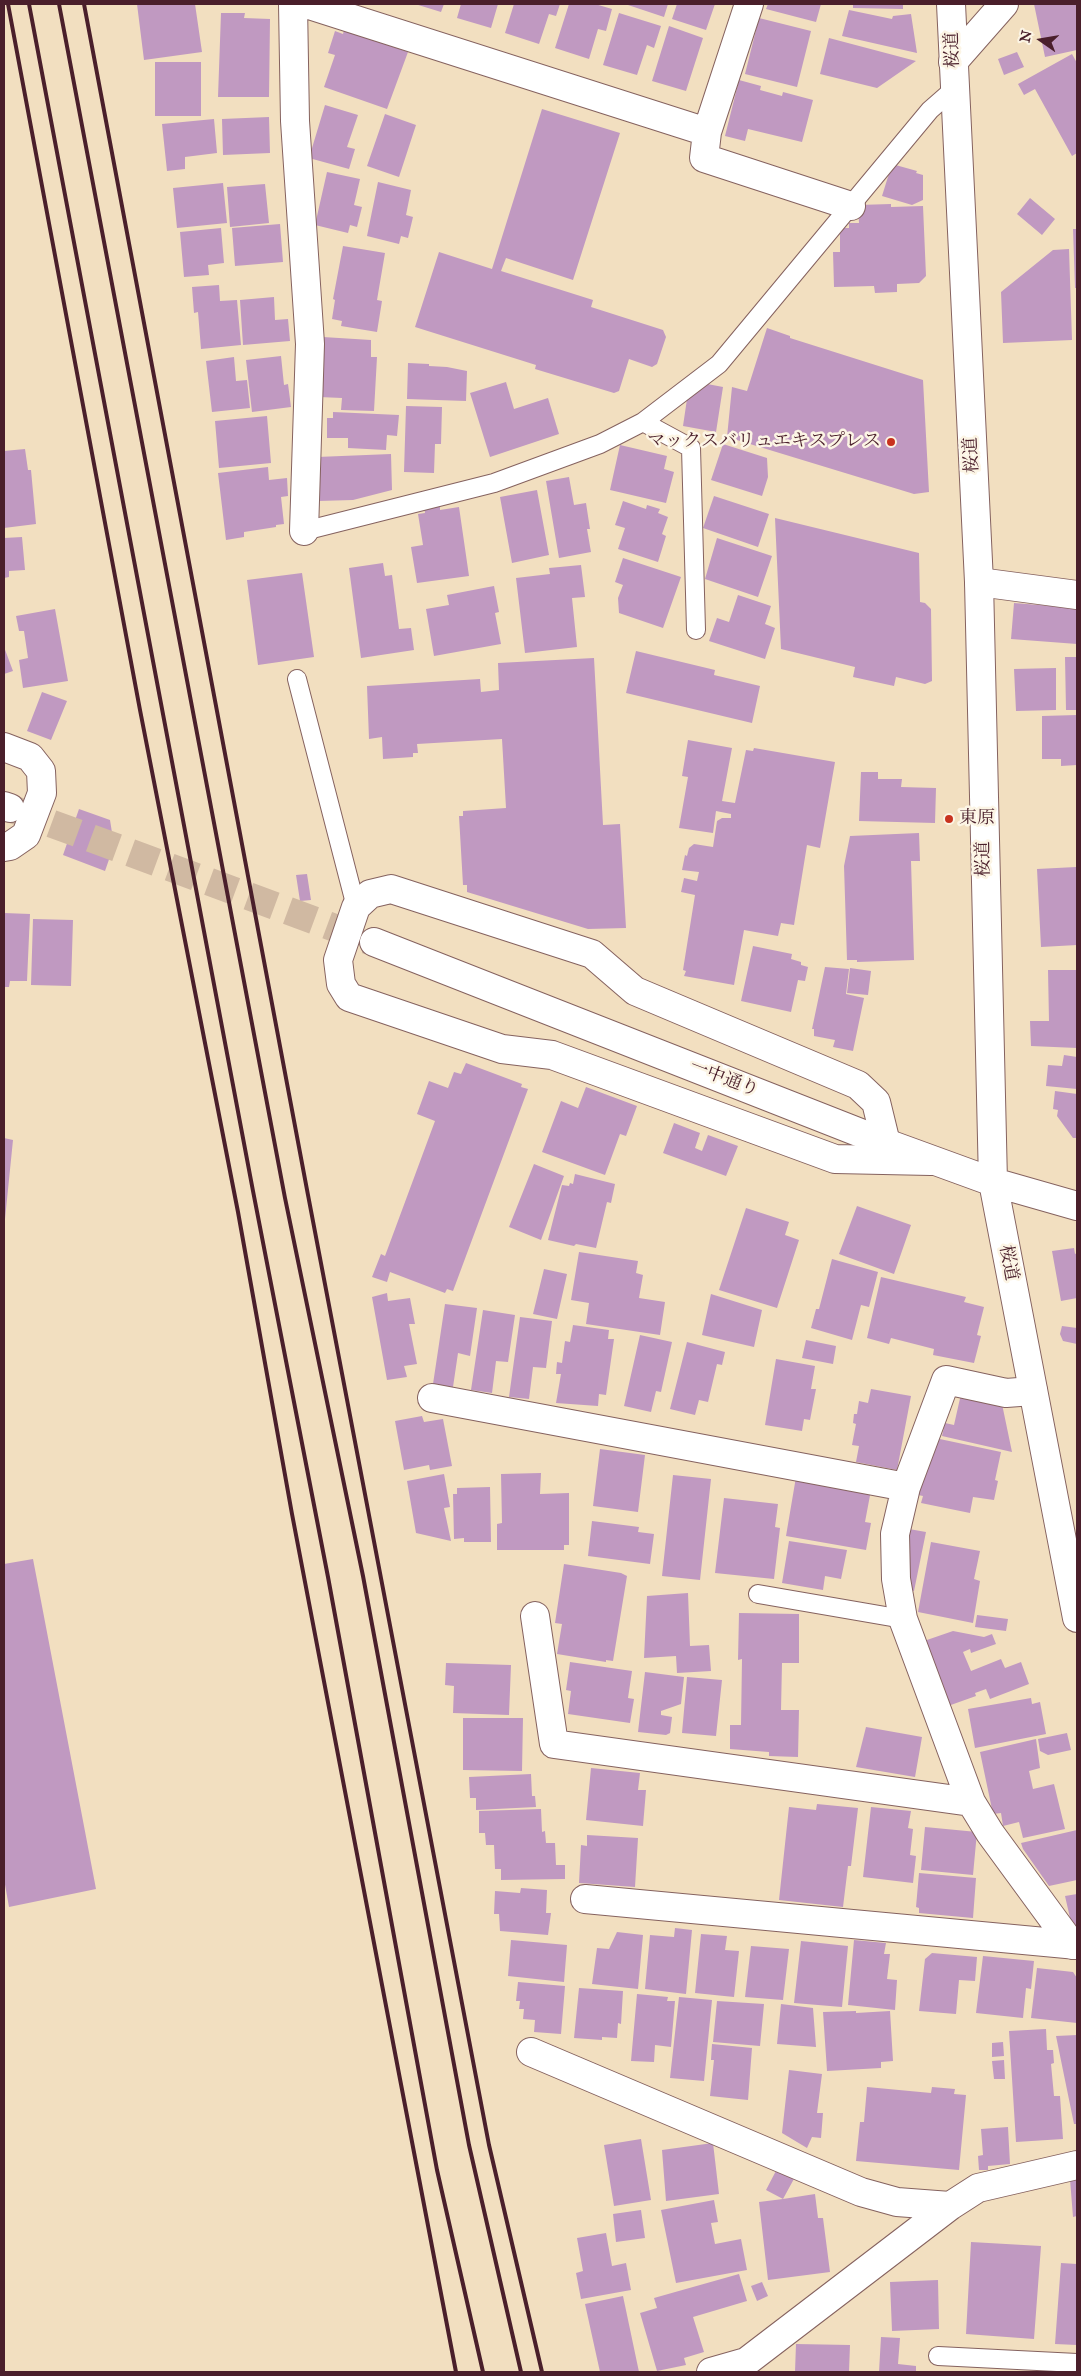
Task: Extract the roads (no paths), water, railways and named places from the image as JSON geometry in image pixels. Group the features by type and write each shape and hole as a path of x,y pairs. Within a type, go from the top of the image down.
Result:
{"street":[{"path":"293,4 295,121 310,344 304,531"},
{"path":"306,4 708,132"},
{"path":"748,4 708,132 704,158 851,206"},
{"name":"桜道","path":"951,4 979,582 993,1182 1077,1618"},
{"path":"953,62 1004,4"},
{"path":"979,582 1077,595"},
{"path":"4,747 30,757 41,771 42,793 26,834 10,846 4,847"},
{"path":"886,1143 876,1102 858,1085 635,991 592,954 391,889 370,894 356,907 338,960 341,984 349,996 502,1048 552,1056 835,1159 935,1161"},
{"name":"一中通り","path":"374,942 886,1143 993,1182 1077,1206"},
{"path":"1034,1391 1006,1393 946,1380 906,1487 895,1534 896,1579 903,1619 971,1802 990,1833 1074,1945"},
{"path":"432,1398 906,1487"},
{"path":"535,1616 554,1744 971,1802"},
{"path":"585,1899 1074,1945"},
{"path":"531,2052 861,2192 897,2202 950,2206"},
{"path":"711,2372 746,2362 950,2206 978,2188 1077,2165"}],"lane":[{"path":"304,531 494,483 600,444 643,422 719,364 930,110 954,89"},
{"path":"643,422 690,448 696,630"},
{"path":"297,679 356,907"},
{"path":"758,1594 903,1619"},
{"path":"938,2356 1077,2363"}],"tunnel":[{"path":"12,809 370,941"}],"railway":[{"path":"8,4 140,710 238,1212 292,1514 456,2372"},
{"path":"29,4 253,1191 328,1577 437,2170 483,2372"},
{"path":"59,4 285,1198 363,1576 469,2145 521,2372"},
{"path":"84,4 489,2145 542,2372"}],"place":[{"name":"マックスバリュエキスプレス","path":"891,442"},
{"name":"東原","path":"949,819"}]}
